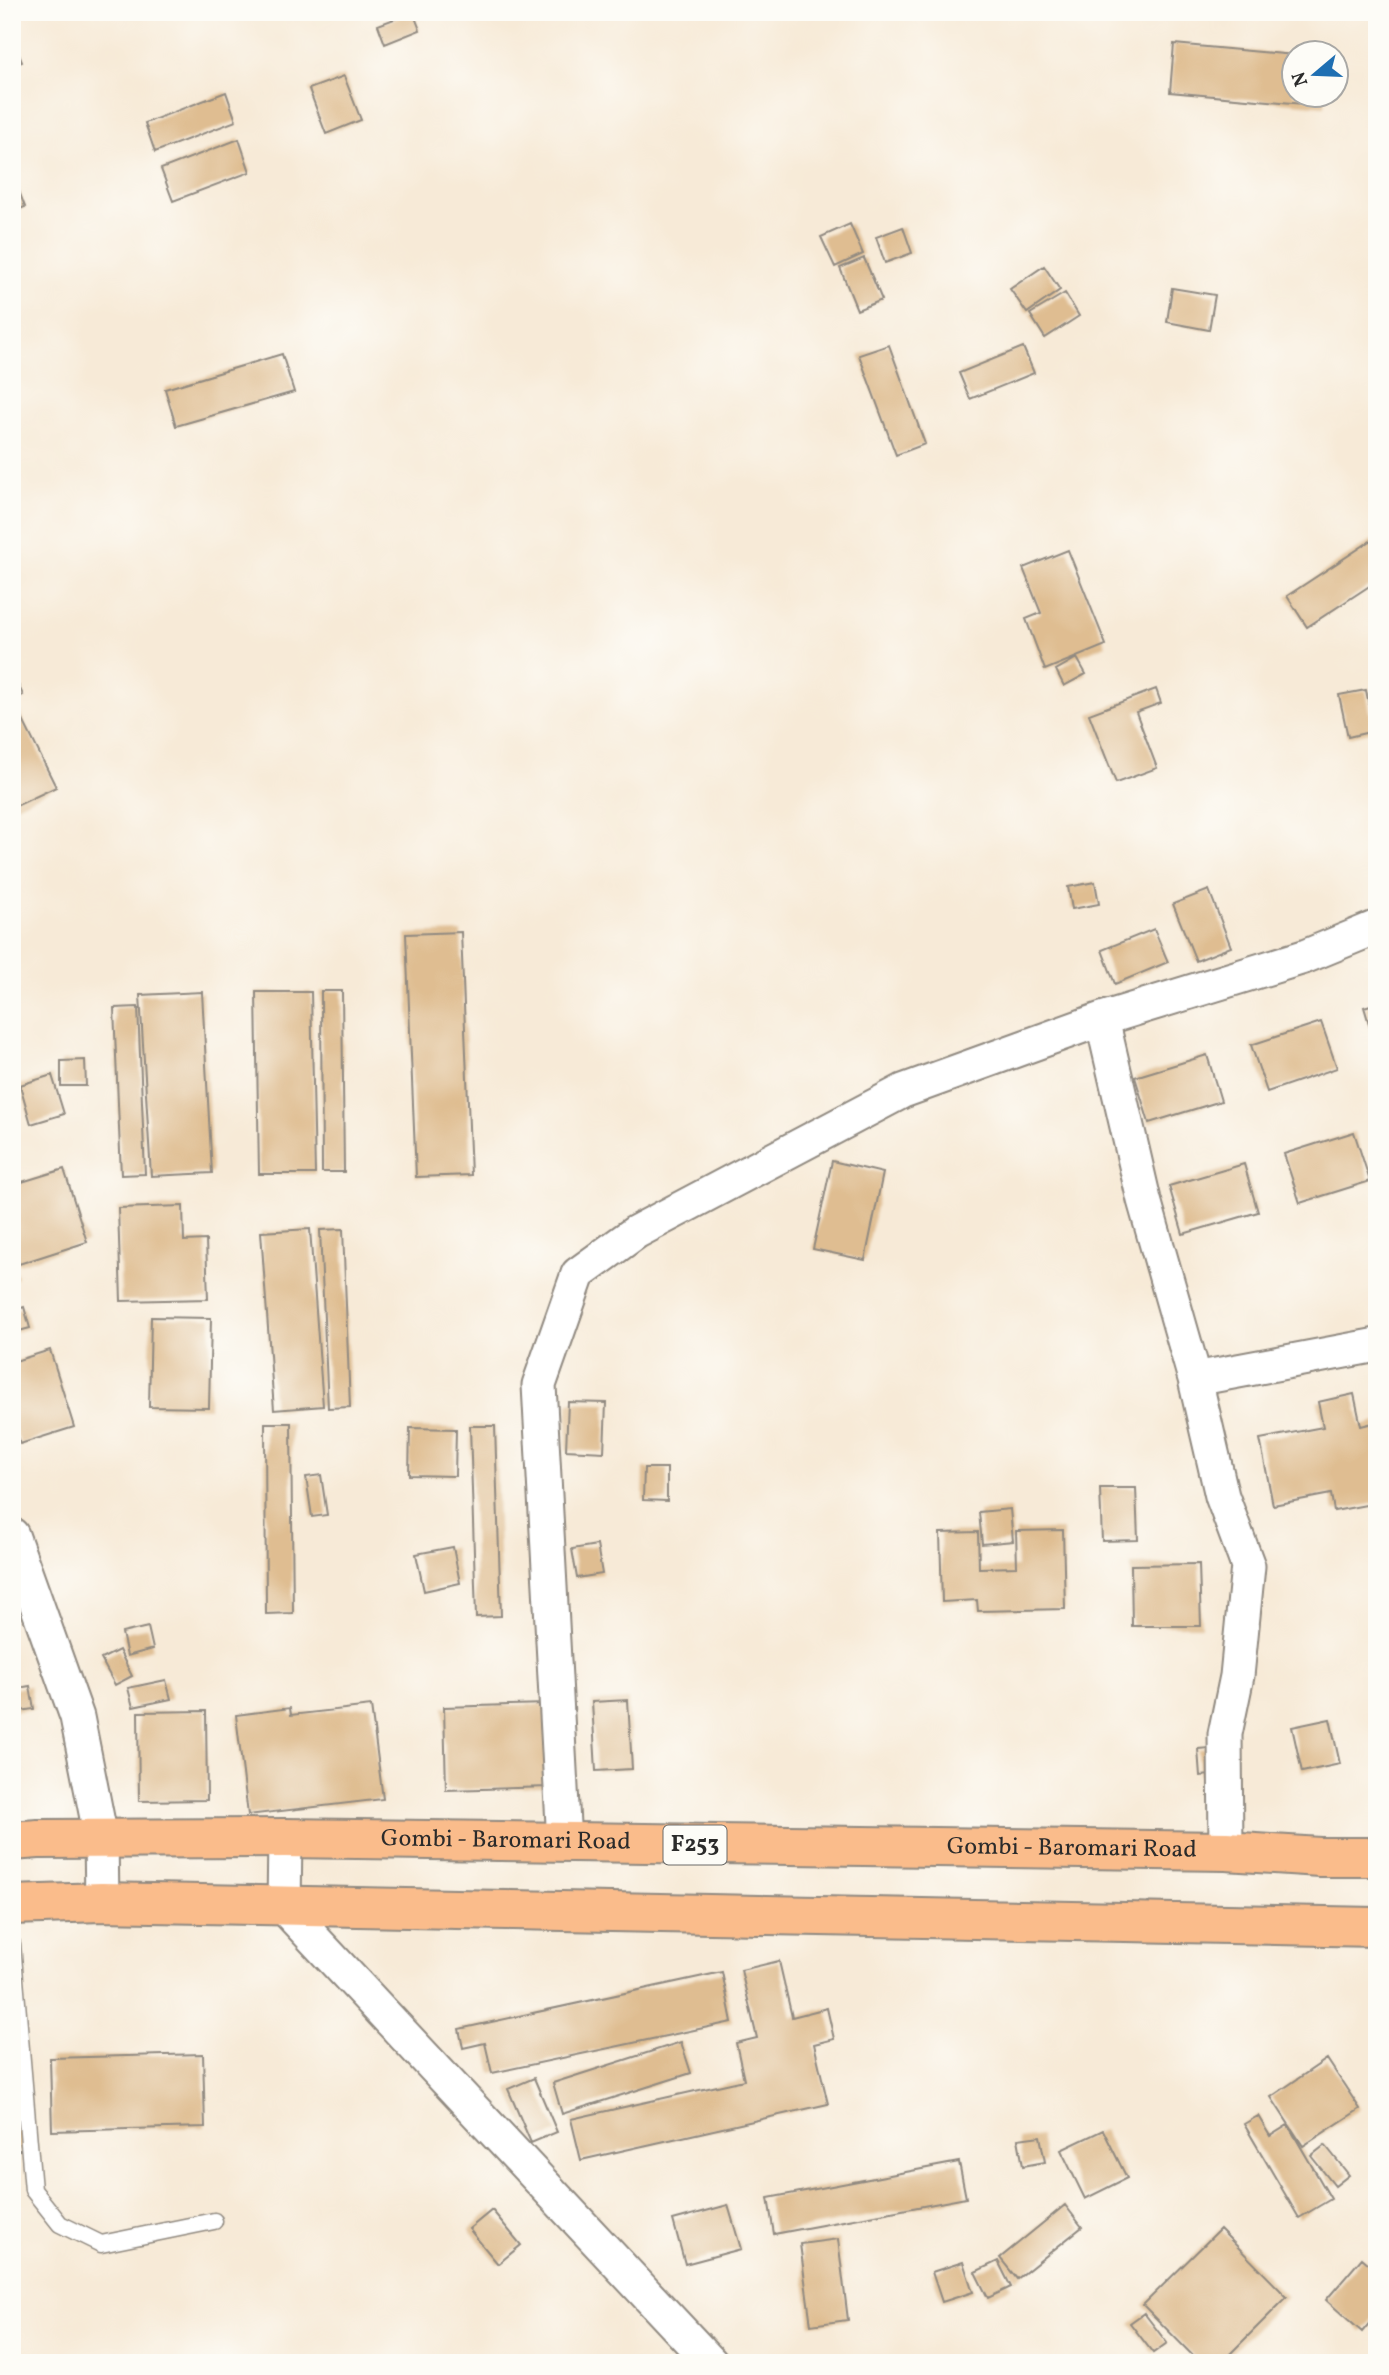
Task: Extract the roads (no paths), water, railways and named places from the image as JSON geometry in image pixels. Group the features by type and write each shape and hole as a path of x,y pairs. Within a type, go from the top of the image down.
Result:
{"main road":[{"name":"Gombi - Baromari Road","path":"12,1841 285,1838 1226,1852 1377,1857"},
{"path":"12,1905 102,1902 1377,1927"}],"street":[{"path":"564,1843 539,1385 578,1275 636,1232 903,1091 1102,1019 1304,957 1377,927"},
{"path":"1102,1019 1144,1200 1195,1379 1222,1496 1248,1566 1237,1676 1225,1734 1226,1852"},
{"path":"1195,1379 1377,1345"},
{"path":"12,1535 78,1717 101,1838 102,1902"},
{"path":"285,1838 284,1907 711,2363"}],"lane":[{"path":"12,1944 33,2190 60,2224 101,2244 214,2221"}]}
